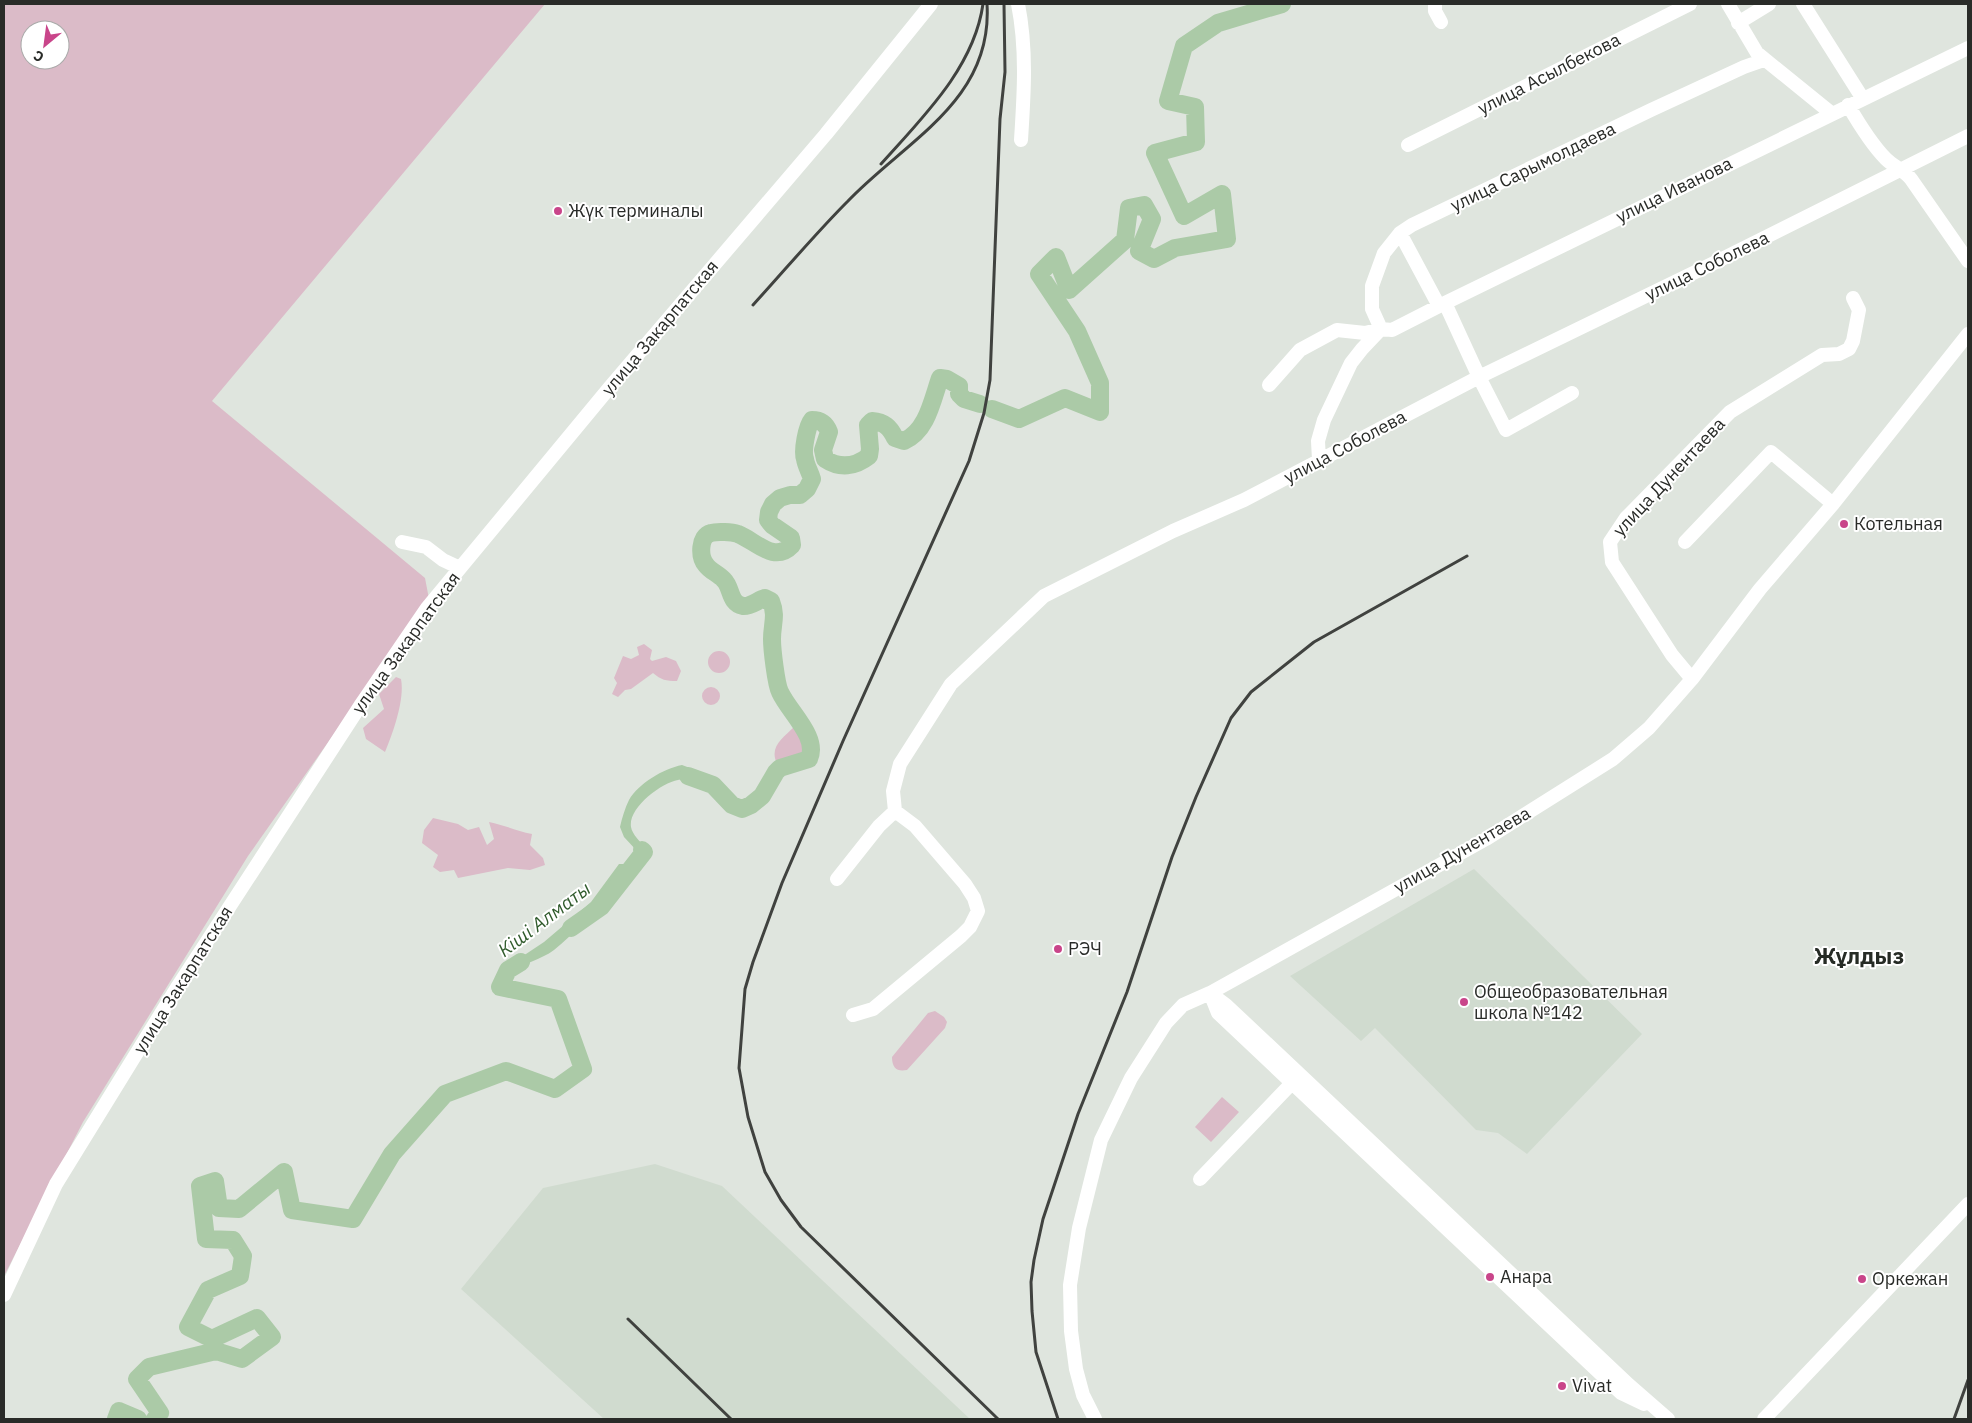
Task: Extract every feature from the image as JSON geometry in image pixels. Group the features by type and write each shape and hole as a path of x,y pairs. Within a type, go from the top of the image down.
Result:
{"street":[{"name":"улица Закарпатская","path":"4,1295 56,1184 178,986 360,706 427,608 616,380 826,134 931,4"},
{"path":"1018,4 1022,27 1025,84 1021,140"},
{"path":"1435,4 1435,11 1441,22"},
{"name":"улица Асылбекова","path":"1408,145 1690,4"},
{"path":"1728,4 1757,53 1831,113"},
{"path":"1738,23 1769,4"},
{"path":"1803,4 1863,99"},
{"name":"улица Иванова","path":"1269,384 1300,350 1337,330 1365,333 1381,329 1392,330 1831,113 1968,48"},
{"name":"улица Сарымолдаева","path":"1381,329 1372,308 1372,286 1384,253 1400,233 1412,225 1625,122 1744,67 1764,60"},
{"path":"1848,105 1862,129 1887,160 1911,179 1968,260"},
{"name":"улица Соболева","path":"895,811 893,791 900,764 951,684 1044,596 1173,531 1244,500 1479,377 1718,261 1968,136"},
{"path":"1400,233 1442,304 1506,430 1572,392"},
{"name":"улица Дунентаева","path":"1692,679 1672,655 1612,562 1610,542 1626,518 1730,412 1822,355 1839,354 1849,349 1855,336 1859,310 1853,298"},
{"path":"1319,460 1318,442 1324,420 1341,384 1362,349 1381,329"},
{"name":"улица Дунентаева","path":"1095,1419 1083,1395 1076,1369 1072,1331 1070,1285 1079,1228 1101,1140 1131,1078 1166,1023 1183,1005 1210,992 1472,847 1613,758 1649,728 1692,679 1760,589 1833,504 1968,334"},
{"path":"1684,542 1771,452 1833,504"},
{"path":"402,542 426,547 443,560 460,568"},
{"path":"837,879 879,826 895,811 915,826 965,884 974,898 978,911 970,927 961,936 873,1010 853,1015"},
{"path":"1210,992 1218,1013 1621,1393 1664,1416"},
{"path":"1210,992 1664,1416"},
{"path":"1200,1179 1292,1083"},
{"path":"1764,1419 1968,1204"}],"shaded area":[{"path":"4,4 545,4 212,401 425,578 429,599 248,856 83,1122 4,1276"},
{"path":"644,644 652,650 650,659 652,661 666,657 676,661 681,671 677,681 664,680 653,673 631,689 625,690 618,697 612,694 617,683 614,678 623,656 631,659 639,655 637,647"},
{"path":"719,651 727,654 730,662 727,670 719,673 711,670 708,662 711,654"},
{"path":"396,677 401,679 400,706 385,752 366,739 363,728 384,709 379,694"},
{"path":"711,687 717,690 720,696 717,702 711,705 705,702 702,696 705,690"},
{"path":"794,727 800,729 806,738 803,750 793,759 776,761 776,746"},
{"path":"682,765 698,771 712,780 708,787 689,781 678,780 663,786 647,798 640,805 631,820 633,833 646,848 642,860 620,875 595,911 554,950 515,971 510,975 511,980 497,978 502,970 544,942 591,902 619,864 628,864 635,859 637,851 624,837 620,827 629,800 639,788 652,778"},
{"path":"433,818 458,824 468,830 479,827 487,845 494,839 489,822 532,834 530,845 543,858 545,865 530,870 508,868 458,878 454,870 440,872 433,867 438,855 422,843 424,830"},
{"name":"Общеобразовательная школа №142","path":"1474,869 1642,1034 1527,1154 1498,1133 1476,1130 1375,1028 1361,1041 1290,976"},
{"path":"935,1011 944,1017 947,1022 945,1028 907,1070 896,1068 892,1057 928,1013"},
{"path":"1222,1097 1239,1112 1211,1142 1195,1127"},
{"path":"655,1164 722,1186 970,1419 604,1419 461,1289 543,1188"}],"waterway":[{"name":"Кіші Алматы","path":"992,409 1019,419 1065,398 1100,412 1100,383 1077,331 1039,274 1056,257 1069,290 1125,240 1129,208 1144,205 1152,219 1139,251 1154,259 1175,248 1227,239 1222,194 1184,216 1155,153 1196,142 1195,107 1168,101 1184,46 1218,23 1282,4"},
{"name":"Кіші Алматы","path":"688,776 713,785 732,805 742,809 751,805 762,796 780,768 809,759 811,751 807,733 780,692 773,650 774,616 771,601 765,598 746,606 735,602 727,583 706,565 702,557 701,547 704,538 714,532 735,533 772,552 785,550 792,545 791,538 768,520 769,512 773,504 780,498 800,495 807,489 812,479 804,455 807,433 812,420 823,423 829,432 823,450 825,459 836,464 847,465 858,463 869,456 868,425 872,421 886,426 895,438 904,441 912,436 928,414 940,378 947,379 959,386 959,394 964,399 980,404"},
{"name":"Кіші Алматы","path":"571,928 601,907 644,852 642,850"},
{"name":"Кіші Алматы","path":"155,1419 160,1413 137,1379 149,1367 216,1351 242,1359 272,1337 257,1318 212,1339 188,1327 208,1290 240,1276 243,1256 233,1240 206,1239 200,1186 215,1181 219,1208 239,1209 284,1172 292,1210 353,1219 392,1154 445,1094 506,1071 555,1089 583,1069 558,999 500,987 508,970 521,962"},
{"name":"Кіші Алматы","path":"116,1419 119,1411 138,1419"}],"railway":[{"path":"881,164 929,110 958,71 978,27 983,4"},
{"path":"753,305 848,201 919,138 961,93 976,67 985,38 987,4"},
{"path":"998,1419 801,1227 781,1200 765,1172 748,1117 739,1068 745,989 782,883 843,741 969,461 984,413 990,380 1000,119 1005,72 1004,4"},
{"path":"1058,1419 1036,1352 1032,1311 1031,1282 1043,1219 1078,1114 1127,992 1172,857 1231,718 1251,692 1314,642 1467,556"},
{"path":"628,1319 731,1419"},
{"path":"1954,1419 1968,1380"}],"place":[{"name":"Жүк терминалы","path":"558,211"},
{"name":"Котельная","path":"1844,524"},
{"name":"РЭЧ","path":"1058,949"},
{"name":"Общеобразовательная школа №142","path":"1464,1002"},
{"name":"Анара","path":"1490,1277"},
{"name":"Оркежан","path":"1862,1279"},
{"name":"Vivat","path":"1562,1386"}],"district":[{"name":"Жұлдыз","path":"1859,956"}]}
